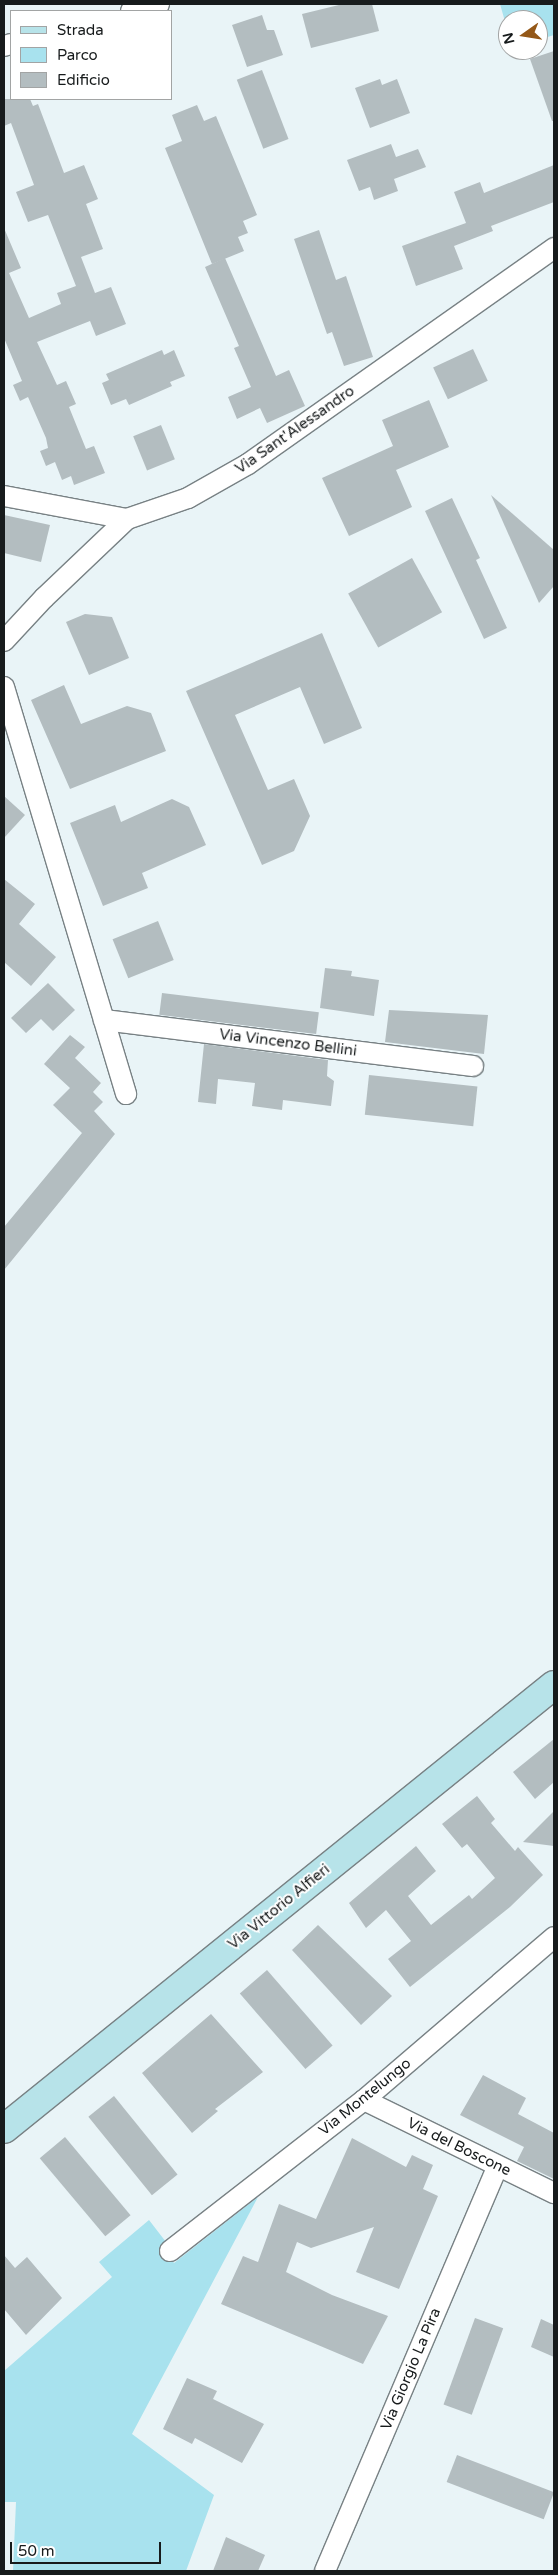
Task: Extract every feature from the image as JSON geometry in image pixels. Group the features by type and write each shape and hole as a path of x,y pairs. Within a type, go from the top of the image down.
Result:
{"street":[{"path":"135,10 159,4"},
{"name":"Via Sant'Alessandro","path":"4,496 127,519 178,502 239,470 554,248"},
{"path":"4,641 44,598 127,519"},
{"path":"4,687 126,1094"},
{"name":"Via Vincenzo Bellini","path":"104,1020 473,1066"},
{"name":"Via Vittorio Alfieri","path":"4,2129 554,1685"},
{"name":"Via Montelungo","path":"170,2250 364,2100 554,1937"},
{"name":"Via del Boscone","path":"364,2100 498,2168 554,2193"},
{"name":"Via Giorgio La Pira","path":"325,2571 498,2168"}],"green space":[{"path":"500,4 554,4 554,35 548,37 548,10 502,10"},
{"path":"258,2197 132,2434 214,2495 186,2571 13,2571 16,2502 4,2502 4,2371 112,2277 99,2262 149,2220 166,2242 161,2246 174,2263"}],"building":[{"path":"343,4 372,4 379,31 311,48 302,14"},
{"path":"262,15 267,30 274,30 283,55 247,67 232,25"},
{"path":"554,51 554,121 552,121 530,60 548,60 548,53"},
{"path":"262,70 289,139 263,149 237,80"},
{"path":"380,79 382,85 397,79 410,113 370,128 355,88"},
{"path":"4,99 30,100 33,106 38,104 64,173 84,165 98,199 86,204 103,249 81,257 95,293 111,287 126,324 96,336 90,321 37,342 57,385 66,381 76,404 69,407 86,449 94,446 105,473 74,485 71,476 62,480 55,462 46,466 40,451 48,448 46,438 28,397 20,401 13,385 22,381 4,338 4,228 21,268 9,273 29,318 61,304 57,293 76,286 48,215 28,222 16,192 34,185 11,123 4,126"},
{"path":"197,105 204,121 216,116 257,215 243,221 248,233 238,237 244,251 212,264 165,148 182,141 172,115"},
{"path":"391,144 396,157 418,149 426,167 394,179 398,191 374,200 370,187 359,191 347,160"},
{"path":"554,165 554,202 491,226 493,231 454,246 463,269 416,286 402,246 466,223 454,192 480,182 484,193"},
{"path":"319,230 336,280 346,276 373,357 344,366 332,332 327,334 294,239"},
{"path":"225,258 276,376 289,370 305,406 267,423 260,408 237,419 228,397 251,387 234,348 239,346 205,267"},
{"path":"473,349 488,381 448,399 433,368"},
{"path":"162,350 164,355 174,350 185,376 170,382 172,386 129,405 126,399 111,405 102,383 109,380 106,374"},
{"path":"429,400 449,447 396,470 412,507 349,536 322,478 393,446 382,420"},
{"path":"161,425 175,459 147,471 133,436"},
{"path":"491,495 554,550 554,586 539,603"},
{"path":"452,498 480,558 476,560 507,628 484,639 425,511"},
{"path":"4,515 50,525 41,562 4,553"},
{"path":"412,558 442,612 378,648 348,593"},
{"path":"85,614 112,617 129,658 89,675 66,622"},
{"path":"322,633 362,728 324,744 300,687 235,715 268,790 294,779 310,816 294,851 262,865 186,691"},
{"path":"64,685 81,724 127,706 151,713 166,751 70,789 31,700"},
{"path":"4,796 25,815 4,838"},
{"path":"172,799 189,807 206,845 142,873 148,888 103,906 70,823 115,805 121,822"},
{"path":"4,879 35,904 19,924 56,957 31,986 4,962"},
{"path":"158,921 174,960 128,978 113,939"},
{"path":"325,968 352,971 351,976 379,980 374,1016 320,1008"},
{"path":"48,983 75,1010 53,1031 41,1019 26,1033 11,1018"},
{"path":"162,993 319,1012 316,1034 159,1015"},
{"path":"389,1010 488,1015 484,1054 385,1042"},
{"path":"70,1035 85,1047 75,1058 101,1083 93,1092 103,1102 94,1111 115,1134 4,1270 4,1227 82,1133 53,1105 70,1088 44,1064"},
{"path":"204,1044 328,1060 327,1076 334,1081 331,1106 283,1100 282,1110 252,1106 255,1083 218,1079 216,1104 198,1102"},
{"path":"369,1075 477,1086 473,1126 365,1115"},
{"path":"554,1739 554,1782 535,1799 513,1772"},
{"path":"477,1796 495,1819 491,1823 515,1851 518,1847 543,1875 510,1907 410,1987 388,1959 411,1941 386,1910 366,1928 349,1903 416,1846 436,1871 408,1896 431,1925 469,1895 472,1899 495,1878 467,1844 462,1848 442,1824"},
{"path":"554,1811 554,1846 523,1842"},
{"path":"318,1925 392,1996 361,2025 292,1950"},
{"path":"267,1970 333,2045 305,2069 240,1994"},
{"path":"211,2014 263,2072 215,2109 218,2111 192,2133 142,2073"},
{"path":"483,2075 526,2098 518,2114 554,2133 554,2179 517,2161 524,2147 460,2115"},
{"path":"114,2096 178,2174 152,2195 88,2117"},
{"path":"65,2137 131,2215 105,2236 40,2158"},
{"path":"352,2138 406,2167 412,2155 433,2165 423,2189 438,2196 399,2289 356,2272 374,2227 311,2248 297,2242 286,2272 332,2295 388,2316 363,2364 221,2304 243,2256 258,2262 279,2204 316,2219"},
{"path":"4,2255 15,2268 27,2257 62,2298 26,2335 4,2309"},
{"path":"475,2318 503,2328 472,2415 444,2404"},
{"path":"541,2319 554,2325 554,2357 531,2347"},
{"path":"187,2378 217,2391 213,2399 264,2424 242,2463 195,2438 192,2444 163,2429"},
{"path":"457,2455 554,2492 544,2519 447,2482"},
{"path":"226,2537 265,2555 258,2571 213,2571"}]}
